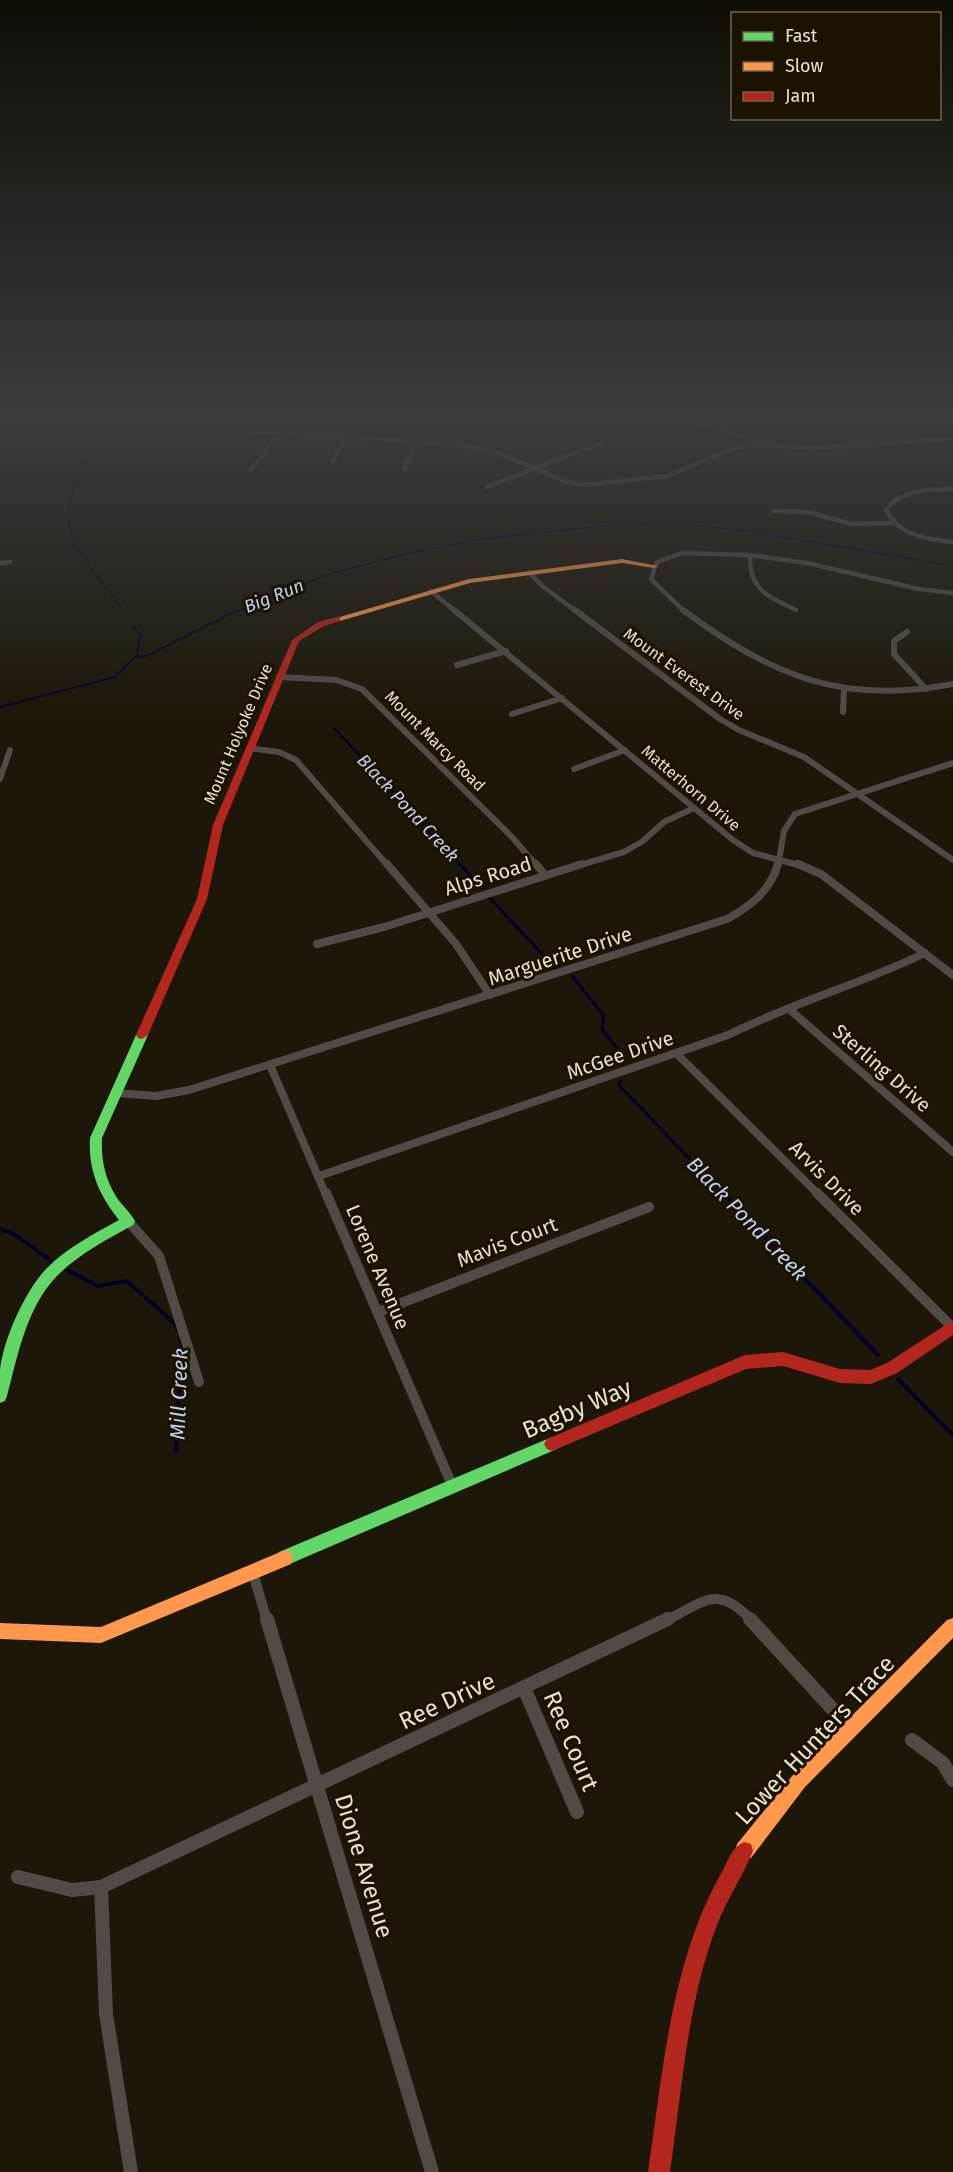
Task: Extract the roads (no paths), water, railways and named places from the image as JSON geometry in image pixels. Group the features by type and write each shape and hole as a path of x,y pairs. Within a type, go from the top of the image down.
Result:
{"street":[{"path":"823,516 850,524 893,523 922,537 953,542"},
{"path":"889,516 893,523"},
{"path":"953,593 918,589 830,567 750,555 688,554 663,559 654,566 651,579 657,587 711,630 787,675 817,686 875,693 926,689 953,684"},
{"path":"750,555 748,572 756,587 796,610"},
{"name":"Mount Holyoke Drive","path":"128,1221 101,1187 95,1165 95,1144 115,1093 202,899 218,825 296,640 310,628 431,591 485,578 622,561 654,566"},
{"path":"0,563 10,562"},
{"name":"Mount Everest Drive","path":"529,572 541,585 720,719 739,730 793,750 953,860"},
{"name":"Matterhorn Drive","path":"431,591 744,847 759,855 780,859 821,874 953,975"},
{"path":"907,632 894,641 894,654 926,689"},
{"path":"458,665 506,651"},
{"name":"Mount Marcy Road","path":"279,677 336,680 362,689 512,837 545,875"},
{"path":"843,712 844,691"},
{"path":"512,714 562,698"},
{"path":"249,748 279,752 296,760 468,960 490,995"},
{"path":"0,777 10,750"},
{"path":"574,769 625,750"},
{"name":"Marguerite Drive","path":"115,1093 156,1096 176,1094 727,919 751,904 772,881 780,859 784,828 790,817 803,810 952,764"},
{"name":"Alps Road","path":"317,944 629,850 664,822 694,808"},
{"name":"McGee Drive","path":"320,1176 728,1035 770,1014 878,976 925,953"},
{"name":"Sterling Drive","path":"789,1008 953,1152"},
{"name":"Arvis Drive","path":"676,1053 953,1328"},
{"name":"Lorene Avenue","path":"270,1065 452,1485"},
{"name":"Mavis Court","path":"378,1312 649,1208"},
{"path":"0,1396 32,1299 48,1276 76,1252 128,1221 159,1256 199,1382"},
{"name":"Bagby Way","path":"0,1631 101,1635 219,1584 253,1574 452,1485 745,1362 783,1359 840,1376 871,1377 892,1368 953,1328"},
{"name":"Dione Avenue","path":"253,1574 432,2172"},
{"name":"Ree Drive","path":"18,1877 72,1890 101,1887 699,1603 719,1597 737,1605 850,1728"},
{"name":"Lower Hunters Trace","path":"659,2172 690,1983 711,1917 744,1850 761,1824 850,1728 953,1626"},
{"name":"Ree Court","path":"524,1688 577,1812"},
{"path":"912,1740 943,1763 953,1780"},
{"path":"101,1887 106,2014 131,2172"}],"waterway":[{"name":"Mill Creek","path":"69,516 73,538 82,556 121,607"},
{"name":"Big Run","path":"236,612 329,574 406,554 481,539 612,525 680,524 742,530 953,566"},
{"name":"Big Run","path":"136,657 147,656 239,610"},
{"path":"0,707 115,677 137,655 140,635 134,626"},
{"name":"Black Pond Creek","path":"334,728 461,866"},
{"name":"Black Pond Creek","path":"460,864 482,888"},
{"name":"Black Pond Creek","path":"489,897 555,968"},
{"name":"Black Pond Creek","path":"572,976 604,1016 602,1029 624,1057 623,1064"},
{"name":"Black Pond Creek","path":"620,1081 619,1085 724,1195"},
{"name":"Black Pond Creek","path":"723,1193 878,1355"},
{"name":"Mill Creek","path":"0,1229 14,1234 54,1263"},
{"name":"Mill Creek","path":"67,1270 98,1286 127,1281 174,1323 177,1330"},
{"name":"Mill Creek","path":"176,1451 181,1339"},
{"name":"Black Pond Creek","path":"898,1379 953,1435"}]}
